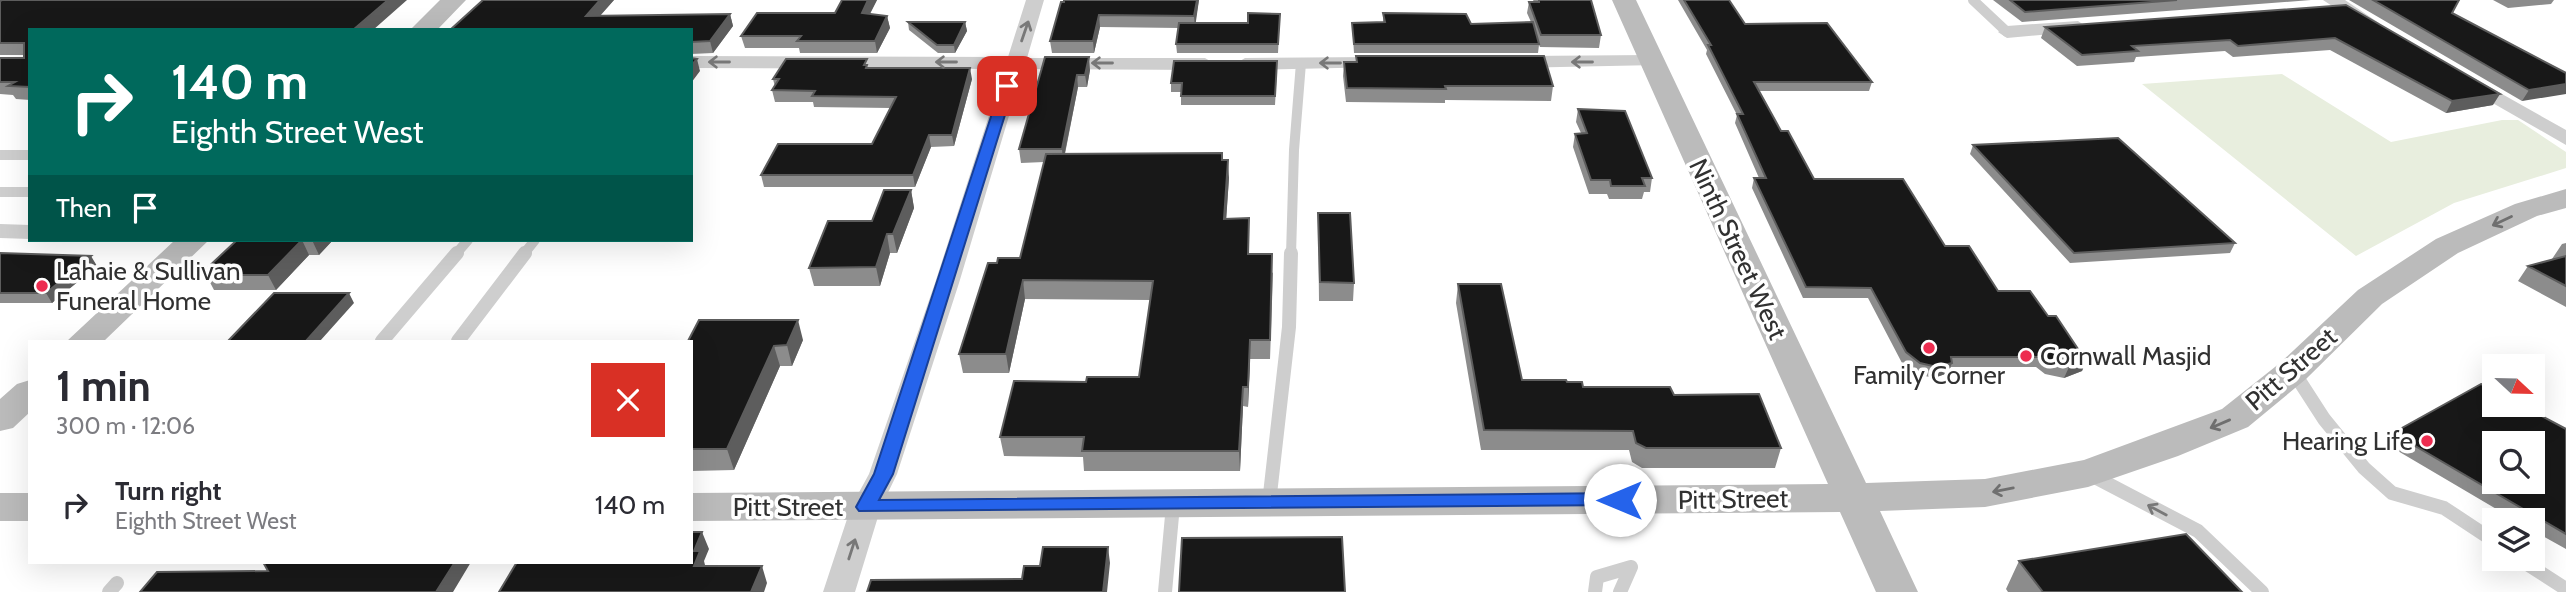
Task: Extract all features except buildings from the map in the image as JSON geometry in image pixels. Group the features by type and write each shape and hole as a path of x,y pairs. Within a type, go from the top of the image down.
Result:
{"street":[{"path":"424,28 454,0"},
{"path":"839,592 866,507 883,474 947,283 1035,0"},
{"name":"Ninth Street West","path":"1624,0 1897,592"},
{"path":"2310,10 2338,4 2391,35"},
{"path":"2007,32 2104,25"},
{"path":"1496,62 1650,61"},
{"path":"693,62 1398,63"},
{"path":"2449,70 2566,139"},
{"name":"Pitt Street","path":"693,507 1854,498 1985,493 2088,473 2165,447 2235,418 2294,370 2370,297 2447,246 2526,210 2566,198"},
{"path":"0,231 28,232"},
{"path":"85,340 191,242"},
{"path":"0,419 28,394"},
{"path":"0,507 28,507"}],"lane":[{"path":"1973,0 2007,32"},
{"path":"1268,503 1289,327 1294,150 1301,63"},
{"path":"0,155 28,155"},
{"path":"0,192 28,192"},
{"path":"383,340 466,242"},
{"path":"458,340 533,242"},
{"path":"2294,370 2324,419 2364,468 2392,493 2444,508 2482,533"},
{"path":"2088,473 2197,531 2215,544 2262,592"},
{"path":"1165,592 1173,505"},
{"path":"2197,549 2215,544"},
{"path":"1595,592 1597,577 1631,566 1620,592"},
{"path":"2538,571 2566,589"}],"green space":[{"path":"2282,74 2391,142 2502,120 2518,120 2566,152 2566,168 2454,203 2356,256 2142,84"}],"place":[{"name":"Lahaie & Sullivan Funeral Home","path":"42,286"},
{"name":"Family Corner","path":"1929,348"},
{"name":"Cornwall Masjid","path":"2026,356"},
{"name":"Hearing Life","path":"2427,441"}],"route":[{"path":"1007,86 947,283 883,474 866,507 1620,500"}]}
